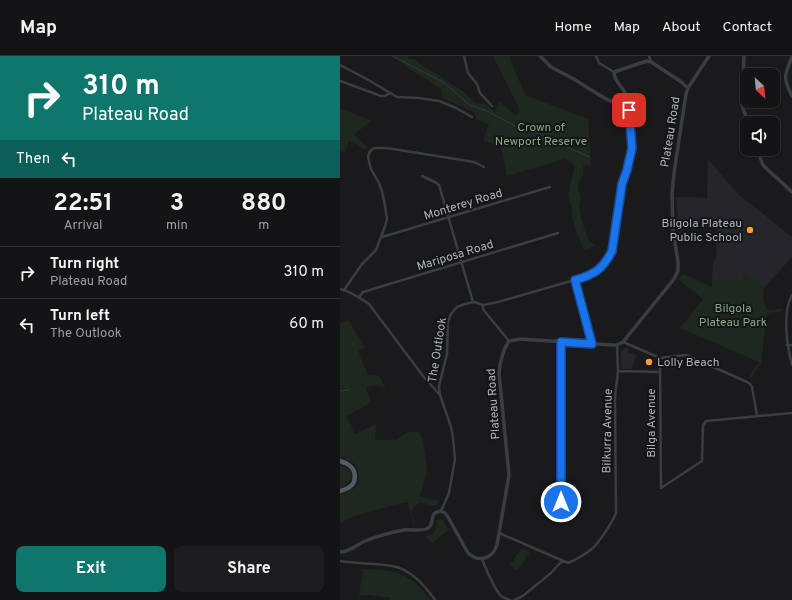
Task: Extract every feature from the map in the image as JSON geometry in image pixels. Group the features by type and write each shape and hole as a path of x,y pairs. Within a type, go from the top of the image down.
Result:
{"main road":[{"path":"340,461 350,466 354,470 355,475 352,486 340,491"}],"street":[{"path":"464,56 468,73 477,84 480,93 492,106"},
{"path":"540,56 552,67 608,100 618,103 627,100"},
{"path":"596,56 599,63 614,72 651,62"},
{"path":"649,56 651,62 688,88"},
{"path":"744,56 742,105 746,116"},
{"name":"Plateau Road","path":"482,558 492,554 496,549 509,475 499,373 503,350 509,341 520,339 617,345 623,342 676,275 678,270 678,262 673,230 672,194 686,94 688,88 707,57"},
{"path":"792,57 785,82 792,96"},
{"path":"340,66 365,78 397,97 419,98 439,102 456,108 472,117"},
{"path":"422,176 439,185 474,302 483,305 498,302 592,274 602,267 612,251 622,184 632,148 627,100 625,93 614,76 614,72"},
{"path":"340,81 381,96 385,96 390,93"},
{"path":"344,290 362,264 376,250 387,219 379,183 371,169 368,157 370,151 374,148 387,148 474,162 484,167"},
{"path":"760,156 767,169 792,192"},
{"name":"Monterey Road","path":"381,237 550,187"},
{"name":"Mariposa Road","path":"359,297 363,292 558,233"},
{"path":"575,280 592,344"},
{"path":"340,289 359,297 369,304 423,376 440,395"},
{"path":"792,295 787,310 787,345 792,365"},
{"name":"The Outlook","path":"441,510 448,493 455,459 451,427 440,395 439,386 447,354 448,322 451,314 457,307 474,302"},
{"path":"483,305 483,309 509,341"},
{"path":"561,342 561,502"},
{"path":"623,342 660,358 686,356 747,382 752,387 757,416 792,413"},
{"name":"Bilkurra Avenue","path":"562,561 568,563 592,549 616,513 615,397 618,371 617,345"},
{"path":"787,345 792,345"},
{"name":"Bilga Avenue","path":"660,358 661,488 702,461 703,426 706,422 757,416"},
{"path":"618,371 660,372"},
{"path":"340,552 348,551 366,540 405,530 425,530 431,525 433,514 441,510 448,517 468,553 472,557 482,558 484,565 503,599 510,600"},
{"path":"499,533 562,561 551,573 524,595 514,600"},
{"path":"340,561 393,566 402,569 420,582 435,600"}],"shaded area":[{"name":"Bilgola Plateau Public School","path":"708,159 738,194 792,237 792,257 764,288 744,272 743,282 712,281 713,260 716,259 716,221 678,220 676,197 707,198"},
{"path":"624,348 629,349 628,352 637,355 631,369 621,369 621,352"}],"green space":[{"name":"Crown of Newport Reserve","path":"391,56 408,56 408,59 414,59 463,91 475,103 485,105 495,111 500,102 516,116 520,110 493,56 509,56 525,95 588,119 591,166 583,165 583,176 579,181 578,190 581,199 579,205 583,225 588,239 595,246 584,250 575,228 568,195 575,166 564,159 507,176 501,147 483,140 489,124 476,119 474,112 442,98 441,89"},
{"path":"340,108 372,121 354,134 368,148 366,150 349,140 345,152 340,151"},
{"name":"Bilgola Plateau Park","path":"744,272 764,288 763,300 767,310 783,309 782,311 767,313 761,363 751,378 749,377 759,362 680,328 703,299 678,279 683,274 712,287 712,281 743,282"},
{"path":"348,320 365,347 358,351 368,375 379,376 386,388 372,386 366,388 371,402 346,416 355,434 376,424 375,440 396,440 409,432 418,432 423,439 427,471 420,497 440,501 435,506 419,502 411,511 415,525 408,503 406,502 354,516 340,523 340,494 355,488 359,478 355,465 340,457 340,323"},
{"path":"340,464 349,470 352,476 349,482 340,488"},
{"path":"442,519 448,530 432,543 425,536 431,535 435,531 437,520"},
{"path":"522,548 530,552 517,570 510,565"},
{"path":"363,569 384,570 401,574 416,583 431,600 390,600 391,598 359,595"}],"waterway":[{"path":"392,56 443,82 470,105 489,112 513,125 551,138 590,157"},
{"path":"340,391 349,390"}],"place":[{"name":"Bilgola Plateau Public School","path":"750,230"},
{"name":"Lolly Beach","path":"649,362"}],"route":[{"path":"561,502 561,342 592,344 575,280 592,274 602,267 612,251 622,184 632,148 629,110"}]}
